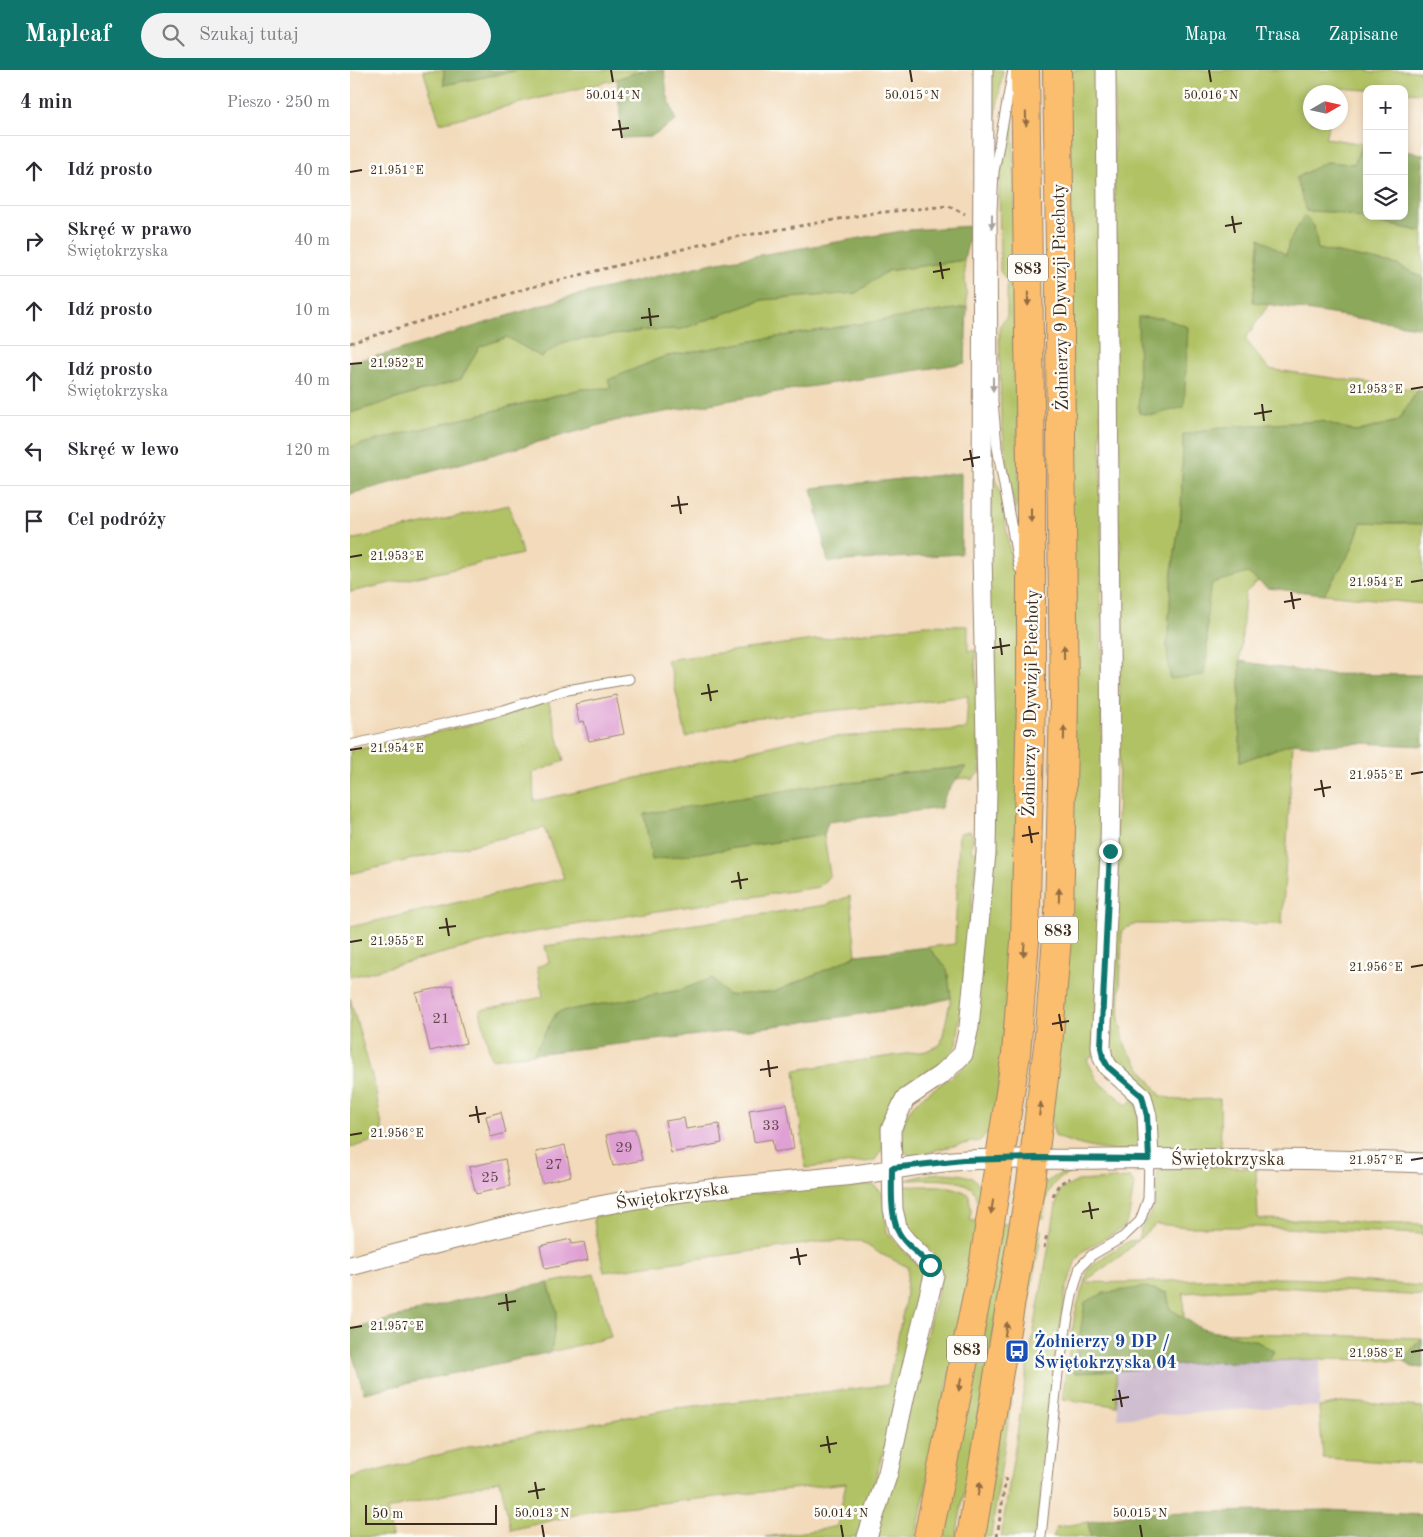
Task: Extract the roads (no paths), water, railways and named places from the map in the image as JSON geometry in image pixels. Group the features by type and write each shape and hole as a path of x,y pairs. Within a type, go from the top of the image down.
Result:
{"highway":[{"name":"Żołnierzy 9 Dywizji Piechoty","path":"971,1537 1025,1222 1048,1046 1059,914 1048,700 1031,645 1025,70"},
{"name":"Żołnierzy 9 Dywizji Piechoty","path":"928,1537 984,1261 1016,1054 1048,700 1060,344 1057,70"}],"street":[{"path":"867,1537 888,1473 934,1276 930,1265 898,1231 893,1209 891,1129 905,1099 942,1074 962,1054 969,1027 986,853 987,761 982,552 983,70"},
{"path":"1106,70 1111,776 1110,851 1101,1047 1103,1058 1108,1067 1142,1096 1147,1116 1149,1159"},
{"name":"Świętokrzyska","path":"350,1266 502,1228 643,1198 744,1184 853,1175 892,1168 963,1160 1034,1158 1345,1159 1423,1164"}],"lane":[{"path":"1013,70 994,172 992,211 993,401 997,447 1031,645"},
{"path":"350,745 504,710 562,692 629,679"},
{"path":"1041,1537 1058,1373 1072,1294 1080,1267 1092,1255 1123,1237 1140,1221 1148,1199 1149,1159"}],"place":[{"name":"Żołnierzy 9 DP / Świętokrzyska 04","path":"1017,1351"}]}
